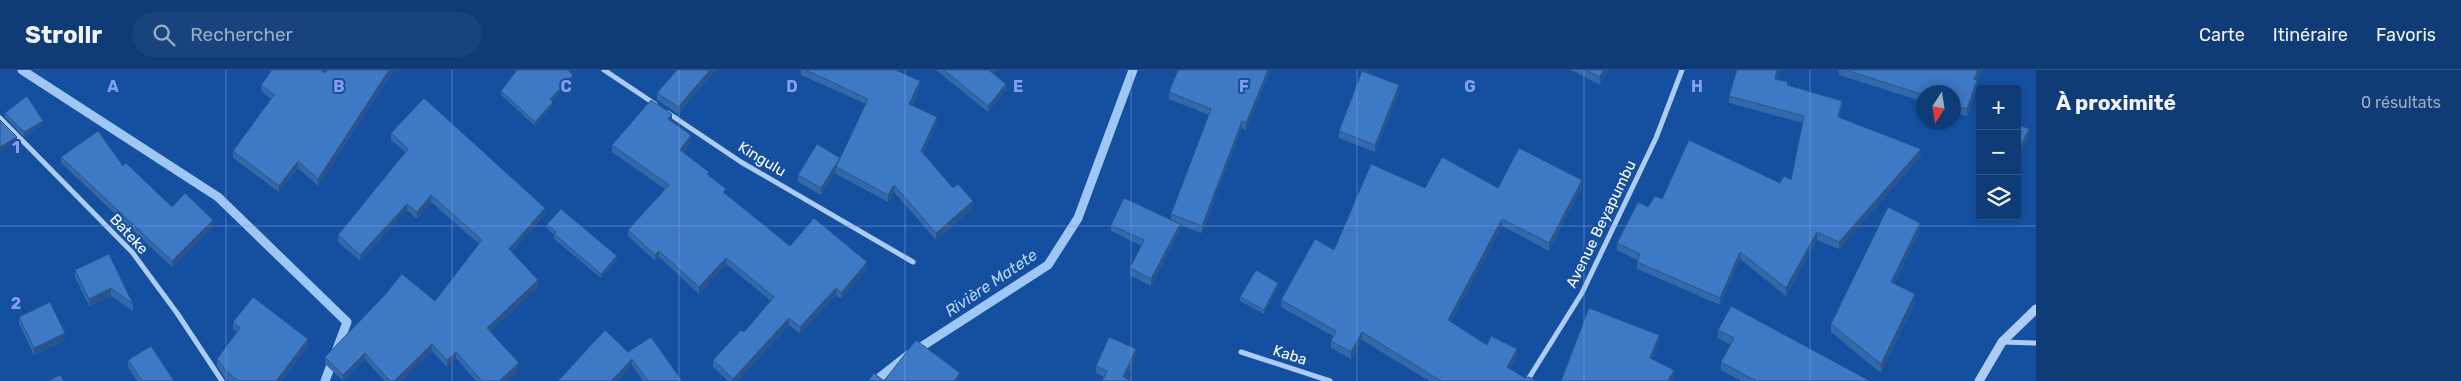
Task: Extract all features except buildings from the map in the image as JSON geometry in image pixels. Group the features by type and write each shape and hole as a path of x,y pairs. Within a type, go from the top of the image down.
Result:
{"street":[{"name":"Kingulu","path":"604,70 741,162 913,262"},
{"name":"Avenue Beyapumbu","path":"1527,381 1582,293 1656,138 1682,70"},
{"name":"Bateke","path":"0,118 132,252 177,313 222,381"},
{"path":"1979,381 2002,342 2036,309"},
{"path":"2002,342 2036,342"},
{"name":"Kaba","path":"1242,352 1330,381"}],"waterway":[{"path":"22,70 218,197 347,322 325,381"},
{"name":"Rivière Matete","path":"875,381 907,356 1048,265 1078,218 1133,70"}]}
